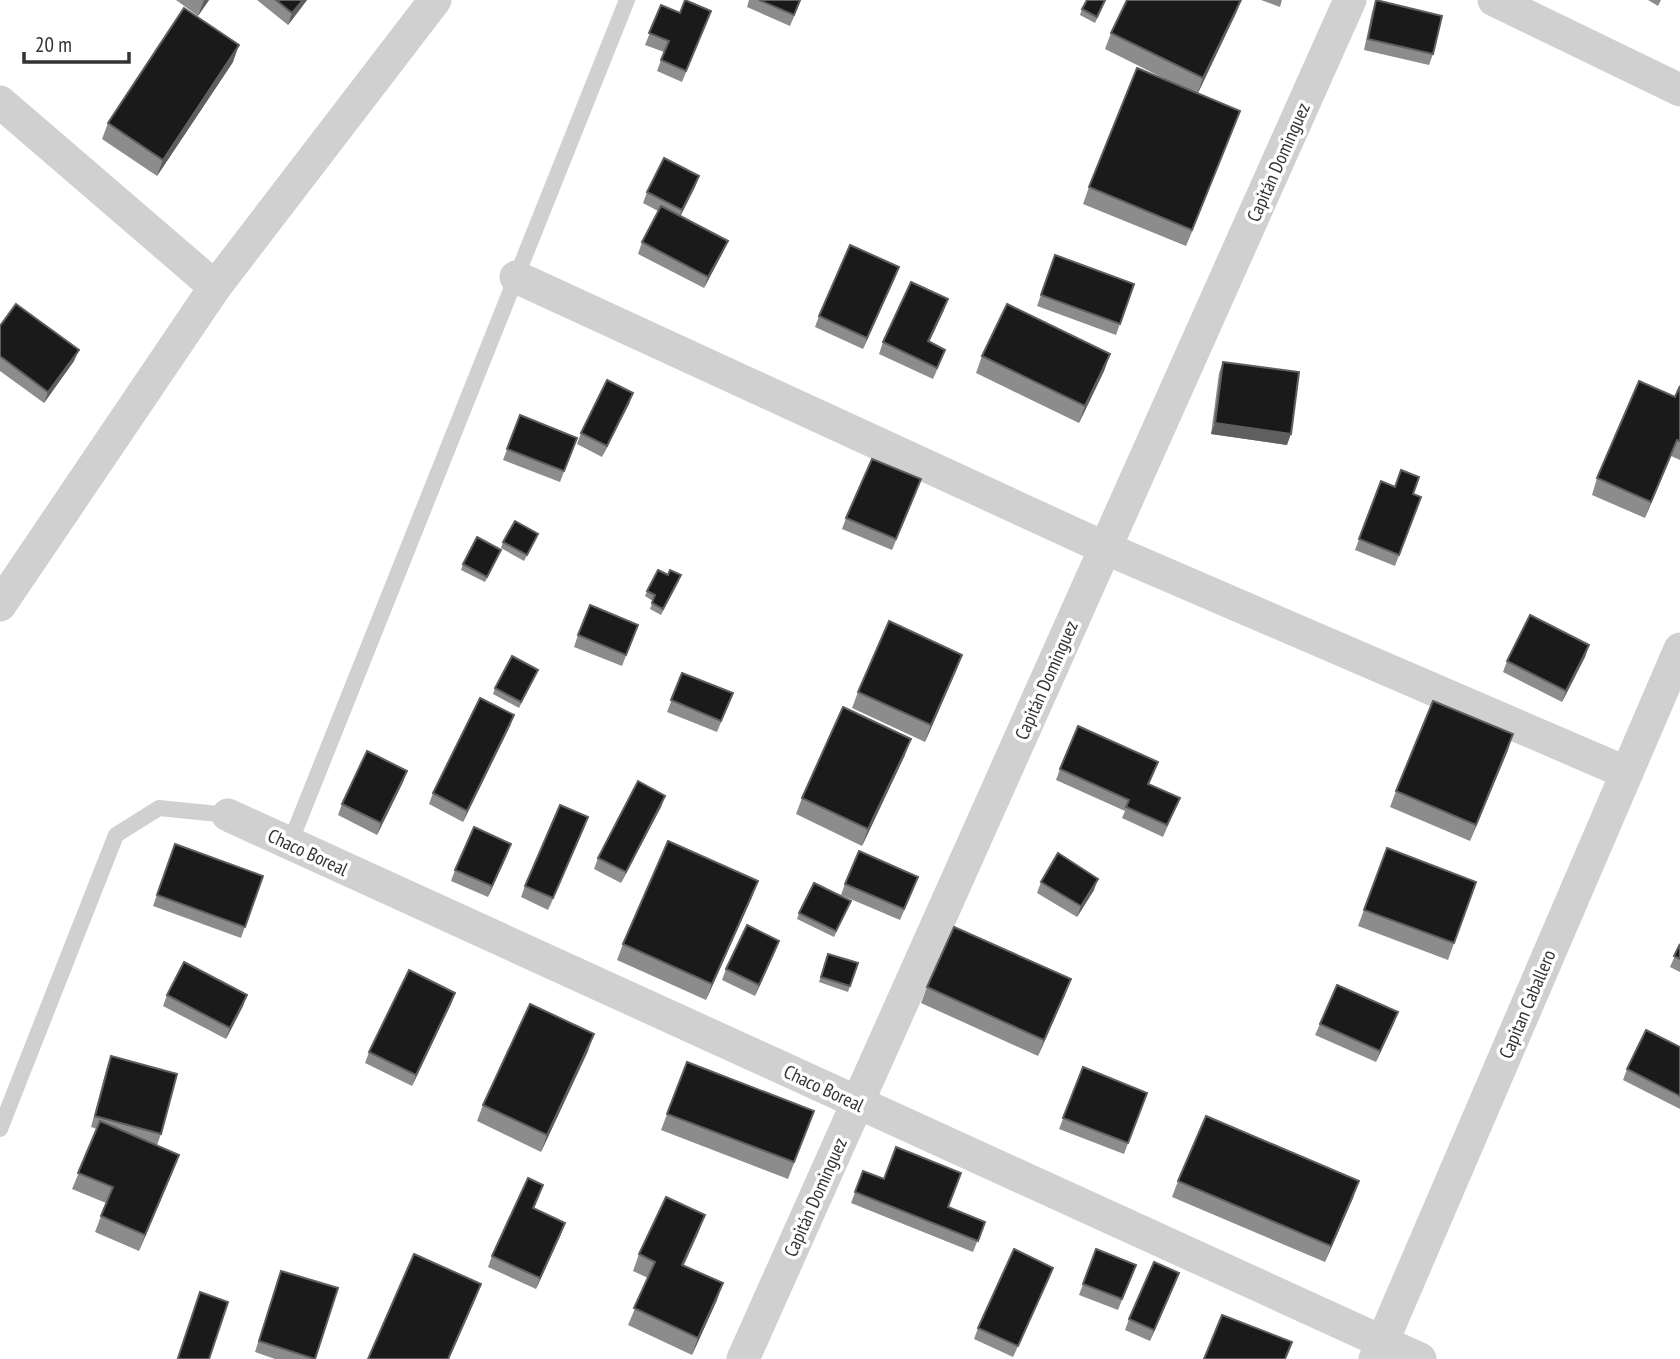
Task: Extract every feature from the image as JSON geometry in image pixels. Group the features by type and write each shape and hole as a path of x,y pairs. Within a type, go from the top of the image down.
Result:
{"street":[{"path":"0,605 215,287 435,0"},
{"name":"Capitán Dominguez","path":"743,1359 1350,0"},
{"path":"1494,0 1680,90"},
{"path":"0,102 215,287"},
{"path":"516,277 1105,548 1627,773"},
{"name":"Capitan Caballero","path":"1378,1350 1680,649"},
{"name":"Chaco Boreal","path":"228,815 857,1103 1378,1350 1420,1359"}],"lane":[{"path":"290,843 627,0"},
{"path":"0,1129 116,835 159,808 228,815"}],"building":[{"path":"276,0 303,0 292,13"},
{"path":"685,0 711,11 686,71 661,60 669,41 649,33 661,5 680,13"},
{"path":"759,0 800,0 794,15"},
{"path":"1087,0 1105,0 1097,17 1082,9"},
{"path":"1127,0 1241,0 1203,78 1111,33"},
{"path":"1376,0 1442,16 1433,54 1368,39"},
{"path":"184,8 239,45 163,160 108,123"},
{"path":"1137,68 1240,111 1192,230 1089,187"},
{"path":"664,158 699,176 682,210 647,192"},
{"path":"661,206 728,241 708,277 642,242"},
{"path":"850,245 899,267 867,338 819,316"},
{"path":"1055,255 1134,284 1120,324 1041,295"},
{"path":"911,282 948,299 928,341 945,350 937,368 883,342"},
{"path":"16,304 79,350 48,392 0,356 0,326"},
{"path":"1007,304 1110,354 1085,406 982,356"},
{"path":"1223,362 1299,372 1291,434 1215,423"},
{"path":"607,380 633,393 607,446 581,433"},
{"path":"1639,381 1675,397 1680,386 1680,441 1677,440 1651,502 1597,478"},
{"path":"520,415 577,438 564,471 507,449"},
{"path":"872,459 921,479 896,539 846,518"},
{"path":"1401,470 1419,477 1413,494 1421,497 1399,555 1359,539 1381,481 1395,487"},
{"path":"515,521 538,534 527,555 503,542"},
{"path":"477,537 501,550 487,577 463,564"},
{"path":"658,570 668,575 670,570 681,575 663,609 652,603 655,595 647,591"},
{"path":"590,605 638,625 626,655 578,635"},
{"path":"1530,615 1589,645 1566,691 1507,661"},
{"path":"889,621 962,655 931,725 858,692"},
{"path":"512,656 538,670 521,702 495,688"},
{"path":"682,673 733,693 721,721 671,700"},
{"path":"480,698 514,715 467,811 433,793"},
{"path":"1433,701 1513,734 1476,825 1396,791"},
{"path":"843,707 911,739 868,829 802,798"},
{"path":"1078,726 1158,762 1148,784 1180,798 1167,825 1126,807 1129,800 1060,769"},
{"path":"367,751 407,771 381,823 342,804"},
{"path":"638,781 665,796 626,872 598,858"},
{"path":"560,805 588,817 553,898 525,886"},
{"path":"474,827 511,844 492,886 455,870"},
{"path":"668,841 758,881 712,984 623,944"},
{"path":"175,844 263,876 245,927 157,895"},
{"path":"1387,848 1476,882 1454,943 1364,910"},
{"path":"859,851 918,877 904,909 845,884"},
{"path":"1058,853 1098,879 1081,906 1041,882"},
{"path":"814,883 851,901 836,931 799,913"},
{"path":"747,925 779,941 759,985 726,969"},
{"path":"954,927 1071,979 1044,1040 927,987"},
{"path":"1680,944 1680,959 1674,956"},
{"path":"828,954 858,963 850,986 821,977"},
{"path":"184,962 247,995 230,1028 167,995"},
{"path":"409,970 455,993 416,1075 369,1052"},
{"path":"1337,985 1398,1012 1380,1051 1320,1024"},
{"path":"530,1004 594,1034 547,1135 483,1105"},
{"path":"1646,1030 1680,1047 1680,1096 1627,1069"},
{"path":"111,1056 177,1074 161,1134 95,1116"},
{"path":"687,1062 814,1111 794,1162 667,1114"},
{"path":"1083,1067 1147,1093 1128,1143 1063,1118"},
{"path":"1206,1116 1359,1181 1331,1246 1178,1181"},
{"path":"100,1121 179,1155 145,1235 101,1216 113,1187 78,1173"},
{"path":"896,1147 961,1173 948,1207 985,1222 978,1241 855,1192 863,1171 884,1179"},
{"path":"528,1178 543,1185 533,1208 565,1223 540,1278 492,1256"},
{"path":"666,1197 705,1215 682,1265 723,1283 698,1338 634,1308 655,1262 639,1254"},
{"path":"1014,1249 1053,1268 1018,1346 978,1328"},
{"path":"1096,1249 1136,1265 1122,1299 1083,1284"},
{"path":"414,1254 481,1284 448,1359 368,1359"},
{"path":"1154,1262 1179,1273 1154,1330 1129,1319"},
{"path":"281,1271 338,1288 315,1359 259,1341"},
{"path":"200,1292 228,1302 209,1359 178,1358"},
{"path":"1222,1315 1292,1342 1285,1359 1204,1359"}]}
